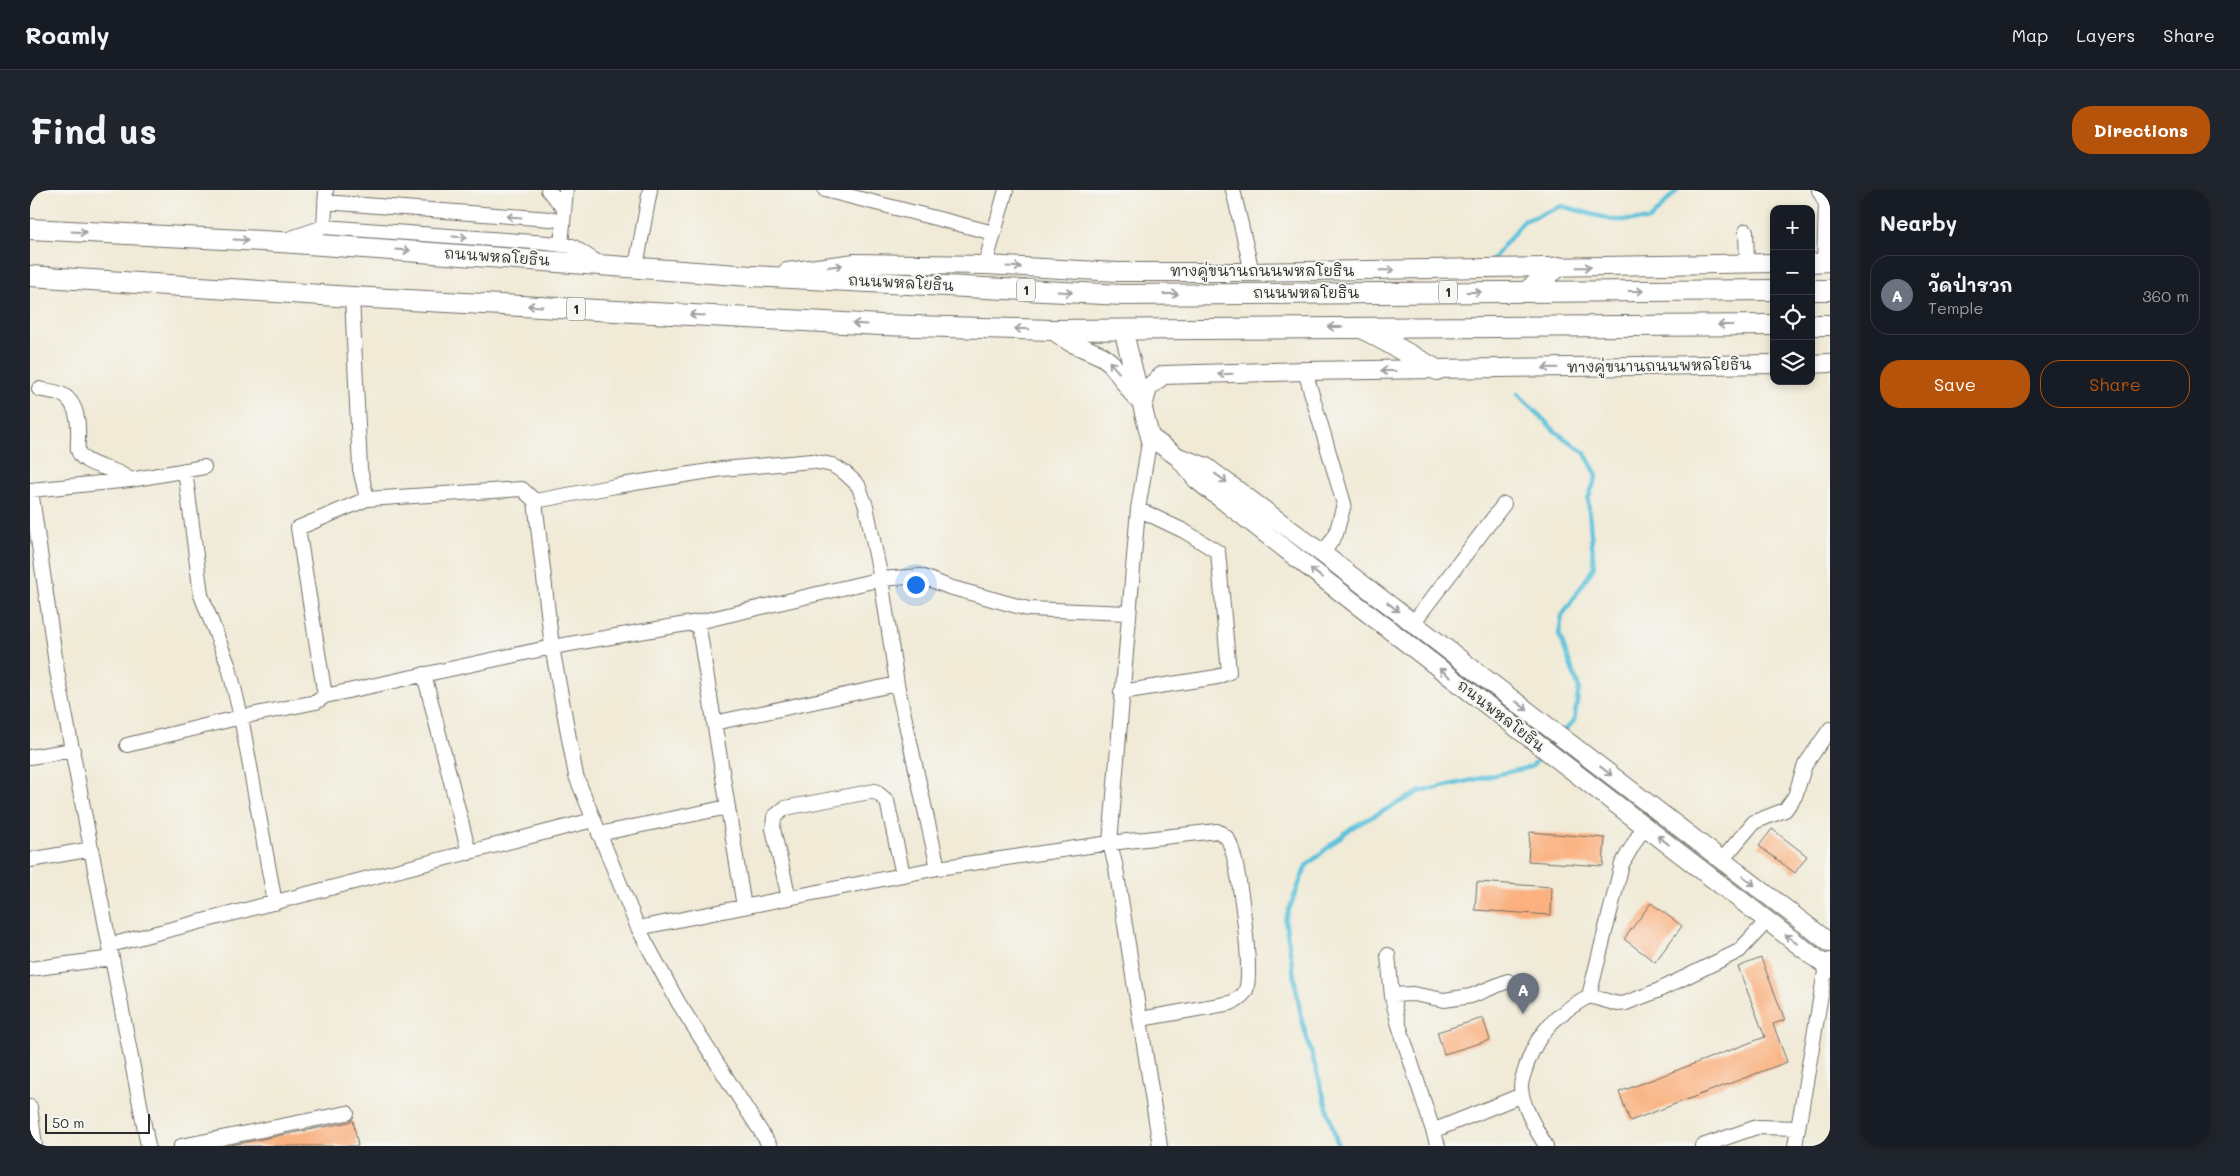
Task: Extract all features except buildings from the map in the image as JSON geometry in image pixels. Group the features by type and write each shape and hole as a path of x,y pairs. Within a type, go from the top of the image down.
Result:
{"highway":[{"name":"ถนนพหลโยธิน","path":"30,229 280,242 752,276 1122,295 1770,290"},
{"path":"1526,292 1558,267"},
{"name":"1","path":"30,276 880,325 1052,330 1770,325"},
{"path":"1815,290 1830,290"},
{"path":"1122,295 1123,329"},
{"path":"1815,325 1830,325"},
{"path":"1360,327 1437,370"}],"main road":[{"name":"ทางคู่ขนานถนนพหลโยธิน","path":"752,276 855,263 1118,272 1252,272 1770,263"},
{"path":"1123,329 1150,437"},
{"path":"1052,330 1070,342 1107,359 1143,406"},
{"path":"1815,364 1830,363"},
{"name":"ทางคู่ขนานถนนพหลโยธิน","path":"1143,406 1148,388 1163,375 1770,364"},
{"name":"ถนนพหลโยธิน","path":"1150,437 1178,457 1197,480 1352,601 1767,921 1829,965"},
{"name":"ถนนพหลโยธิน","path":"1178,457 1206,467 1323,554 1830,943"}],"street":[{"path":"548,190 563,214"},
{"path":"561,245 566,190"},
{"path":"636,268 650,190"},
{"path":"825,190 994,233"},
{"path":"985,266 1006,190"},
{"path":"1235,190 1252,272"},
{"path":"1819,190 1828,203 1822,262"},
{"path":"324,227 326,196 563,214"},
{"path":"280,242 324,227 572,246 600,264"},
{"path":"1746,231 1747,264"},
{"path":"352,296 360,468 367,499"},
{"path":"1305,371 1344,504 1336,534 1323,554"},
{"path":"38,389 63,394 73,405 78,418 78,449 82,457 95,465 120,472 130,480"},
{"path":"1150,437 1138,509 1121,692 1110,843 1141,1019 1160,1146"},
{"path":"535,501 722,469 812,461 832,465 845,473 858,485 866,506 881,579 898,684 938,868"},
{"path":"148,1146 57,671 31,490 130,480 204,467"},
{"path":"185,470 201,595 229,667 241,717 275,903"},
{"path":"325,696 298,528 367,499 522,489 535,501 552,647 576,776 638,928 678,1002 770,1146"},
{"path":"1413,623 1504,504"},
{"path":"1121,692 1217,677 1229,672 1218,552 1184,531 1138,509"},
{"path":"127,745 241,717 316,702 325,696 424,674 552,647 698,622 881,579 921,576 949,587 1028,609 1128,613"},
{"path":"1352,601 1365,586"},
{"path":"698,622 744,907"},
{"path":"424,674 469,853"},
{"path":"714,722 898,684"},
{"path":"1722,860 1754,822 1785,810 1795,796 1805,765 1830,728"},
{"path":"1557,759 1570,743"},
{"path":"30,757 73,750"},
{"path":"789,898 773,829 774,817 786,808 875,791 886,801 904,875"},
{"path":"599,834 728,807"},
{"path":"30,969 111,952 275,903 593,820"},
{"path":"1546,1146 1522,1096 1523,1076 1533,1048 1548,1025 1590,996 1622,864 1644,826"},
{"path":"638,928 938,868 1110,843 1217,831 1226,836 1231,845 1243,908 1248,957 1246,990 1240,998 1231,1003 1141,1019"},
{"path":"30,860 92,849"},
{"path":"1590,996 1618,1004 1626,1003 1657,991 1739,951 1767,921"},
{"path":"1388,955 1392,995 1402,1036 1435,1130 1438,1146"},
{"path":"1795,1146 1829,965"},
{"path":"1392,995 1413,994 1444,1000 1471,996 1508,981"},
{"path":"1435,1130 1522,1096"},
{"path":"30,1107 35,1146"},
{"path":"180,1146 347,1113"},
{"path":"1702,1146 1757,1127 1798,1128"}],"waterway":[{"path":"1492,260 1524,221 1562,206 1613,220 1650,220 1677,190"},
{"path":"1518,394 1556,432 1584,452 1597,475 1588,499 1594,567 1562,616 1559,634 1579,688 1574,721 1563,732"},
{"path":"1338,1146 1301,1017 1285,920 1306,866 1351,828 1419,792 1531,767 1544,753"}],"place":[{"name":"วัดป่ารวก","path":"1523,1014"}]}
